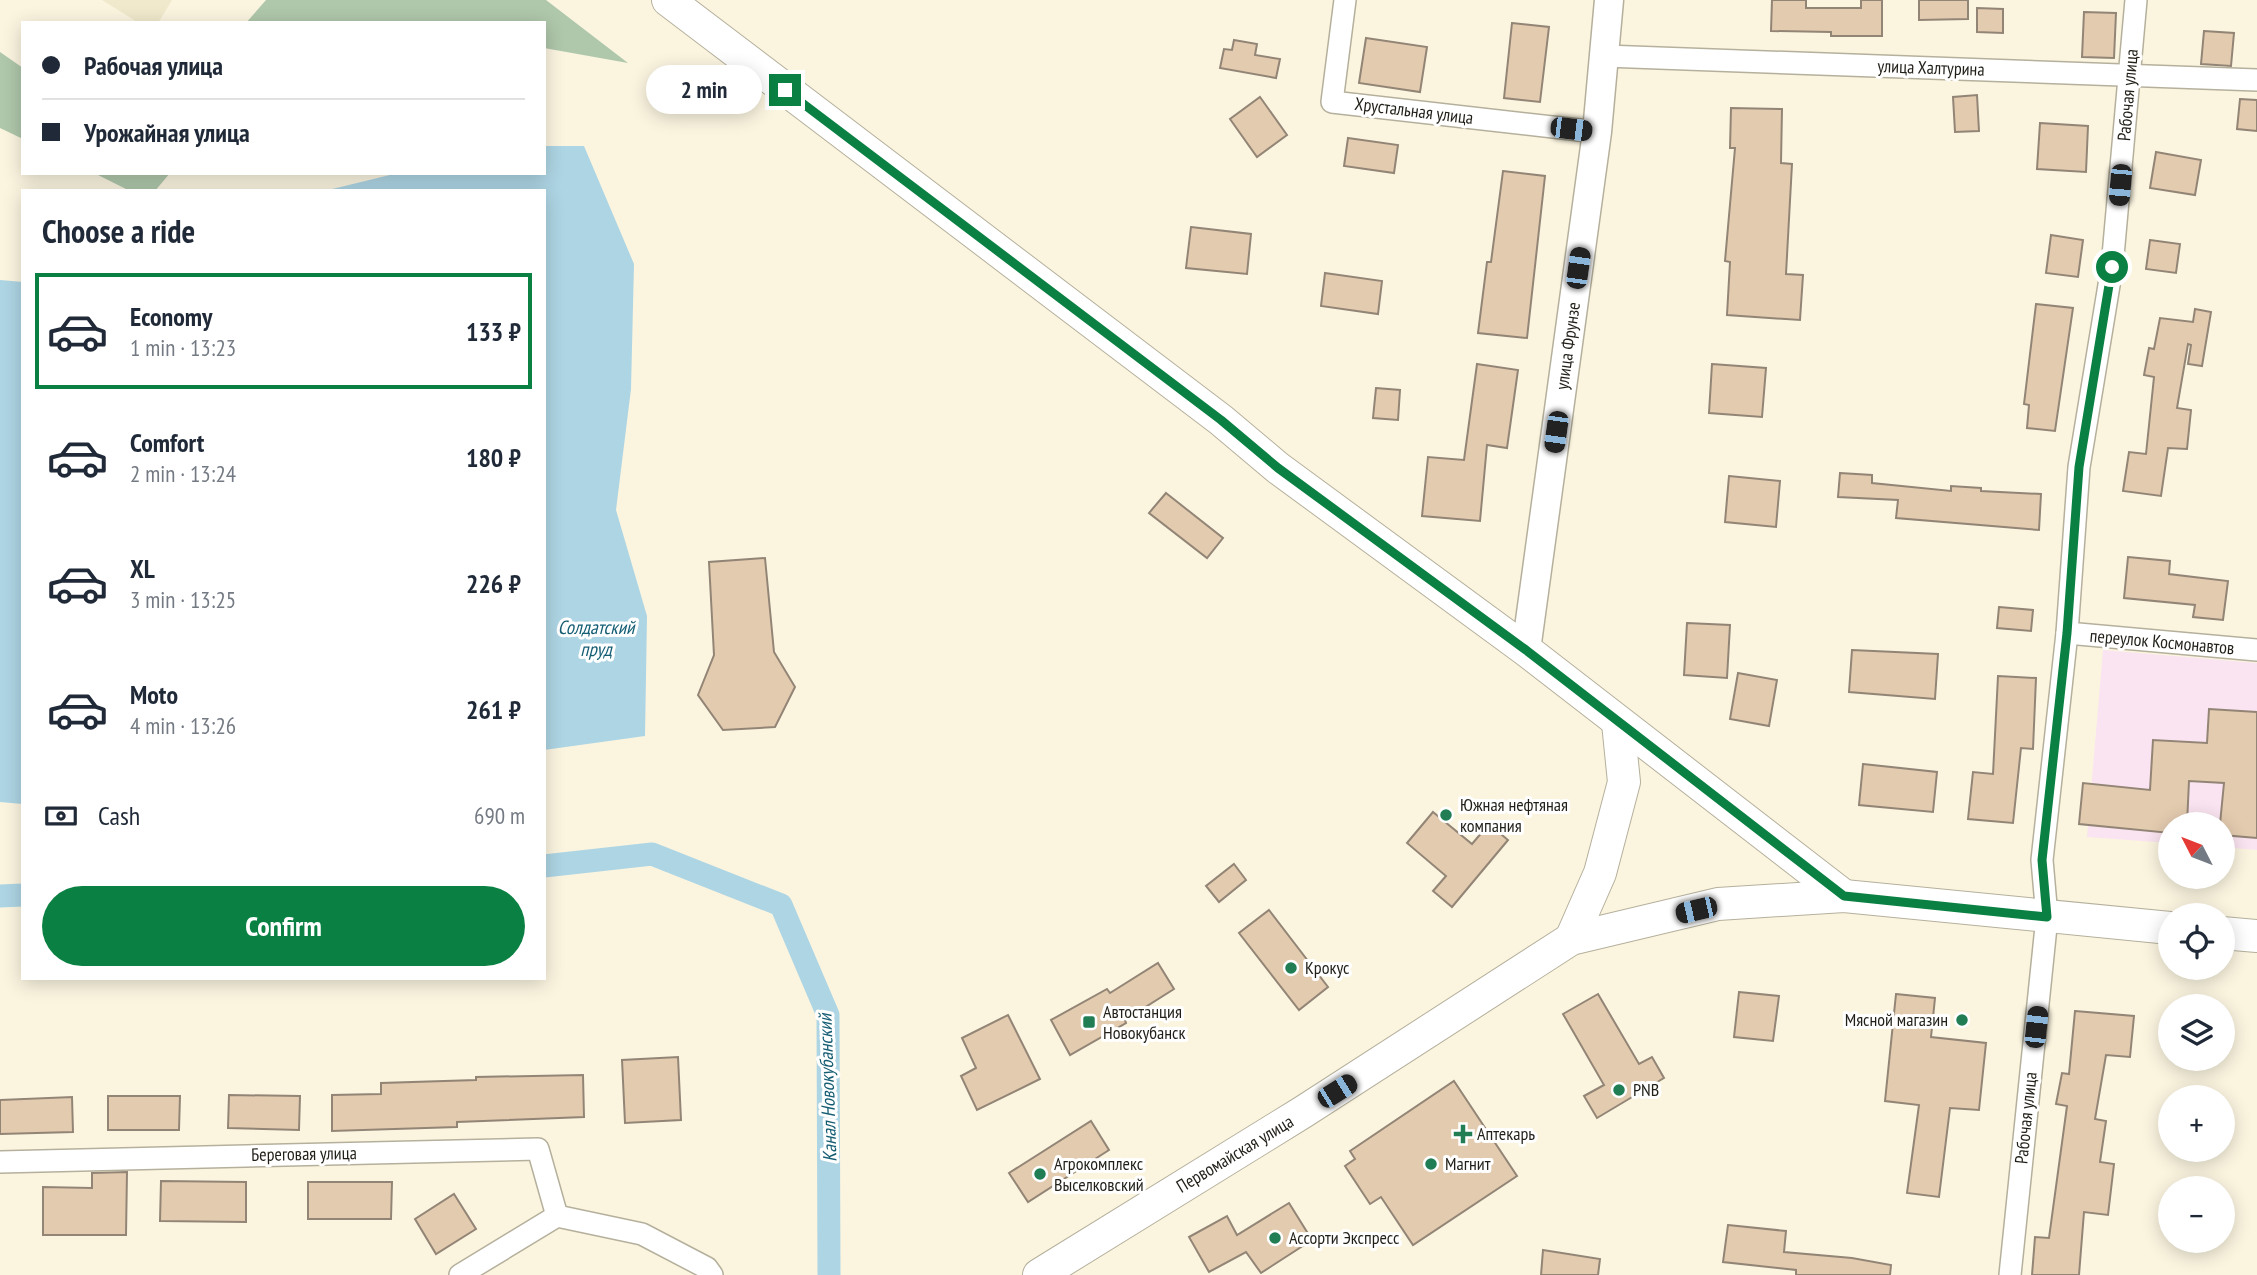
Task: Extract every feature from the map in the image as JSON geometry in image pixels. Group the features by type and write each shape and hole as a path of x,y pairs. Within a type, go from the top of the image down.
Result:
{"main road":[{"path":"668,0 1221,420 1278,468 1526,650 1844,896"},
{"path":"1571,939 1600,873 1624,782 1618,723"},
{"name":"Первомайская улица","path":"1039,1275 1315,1105 1571,939 1718,904 1844,896 2158,927"},
{"path":"2235,934 2257,936"}],"street":[{"name":"Хрустальная улица","path":"1345,0 1332,102 1597,132"},
{"name":"улица Фрунзе","path":"1526,650 1597,132 1609,0"},
{"name":"Рабочая улица","path":"2010,1275 2047,917 2042,860 2067,633 2079,467 2112,267 2136,0"},
{"name":"улица Халтурина","path":"1605,57 2257,80"},
{"name":"переулок Космонавтов","path":"2067,633 2257,650"},
{"name":"Береговая улица","path":"0,1162 538,1149 557,1216"},
{"path":"460,1275 557,1216 642,1234 707,1268 712,1275"}],"shaded area":[{"path":"102,0 172,0 159,21 136,21"},
{"path":"2103,650 2257,663 2257,850 2235,848 2235,812 2158,812 2158,842 2087,837"}],"green space":[{"path":"266,0 546,0 628,63 546,48 546,21 248,21"},
{"path":"0,52 21,67 21,138 0,128"},
{"path":"98,175 168,175 157,189 126,189"}],"water":[{"name":"Солдатский пруд","path":"546,146 584,146 634,264 631,389 616,510 647,616 645,736 546,750 546,189 332,189 390,175 546,175"},
{"path":"0,280 21,282 21,804 0,802"}],"building":[{"path":"1772,0 1806,0 1806,8 1861,8 1861,0 1882,0 1882,36 1831,36 1831,32 1771,31"},
{"path":"1919,0 1968,0 1968,19 1919,20"},
{"path":"1977,8 2003,9 2003,33 1977,32"},
{"path":"2084,12 2116,13 2114,58 2082,57"},
{"path":"1512,23 1549,27 1540,102 1504,98"},
{"path":"2204,31 2234,33 2231,66 2201,64"},
{"path":"1366,38 1427,47 1420,92 1359,83"},
{"path":"1234,40 1257,44 1255,55 1280,59 1276,78 1220,68 1224,49 1232,50"},
{"path":"1977,95 1979,131 1955,132 1953,97"},
{"path":"1260,97 1287,135 1257,157 1230,119"},
{"path":"2240,99 2257,100 2257,131 2237,129"},
{"path":"1731,108 1782,109 1781,163 1792,164 1786,274 1803,275 1800,320 1727,315 1730,262 1725,261 1735,148 1730,148"},
{"path":"2040,123 2088,126 2086,172 2037,169"},
{"path":"1348,138 1398,145 1394,173 1344,166"},
{"path":"2156,152 2201,160 2195,195 2150,188"},
{"path":"1503,171 1545,176 1527,338 1478,333"},
{"path":"1191,227 1251,234 1247,274 1186,268"},
{"path":"2051,235 2083,240 2078,277 2046,273"},
{"path":"2150,240 2180,244 2176,273 2146,269"},
{"path":"1325,273 1382,281 1378,314 1321,306"},
{"path":"2036,304 2073,308 2055,431 2027,428 2029,405 2024,404"},
{"path":"2195,309 2211,312 2202,366 2188,364 2191,345 2188,344 2177,408 2191,410 2187,449 2168,448 2161,496 2123,491 2129,452 2146,454 2154,377 2144,375 2149,348 2154,349 2160,318 2193,322"},
{"path":"1477,364 1518,370 1507,448 1487,445 1480,521 1422,516 1428,457 1464,460"},
{"path":"1712,364 1766,368 1762,417 1709,413"},
{"path":"1376,388 1400,390 1398,420 1373,418"},
{"path":"1840,473 1872,475 1872,483 1951,491 1951,486 1981,488 1981,491 2041,494 2039,530 1896,518 1898,500 1838,497"},
{"path":"1729,476 1780,481 1776,527 1725,522"},
{"path":"1166,493 1223,538 1207,558 1149,513"},
{"path":"2128,557 2170,561 2169,574 2228,581 2223,620 2193,617 2195,605 2124,598"},
{"path":"765,558 774,652 795,687 775,727 723,730 698,695 714,655 709,562"},
{"path":"1999,607 2033,610 2031,631 1997,628"},
{"path":"1687,623 1730,625 1727,678 1684,675"},
{"path":"1852,650 1938,654 1935,699 1849,692"},
{"path":"1738,673 1777,680 1769,726 1730,719"},
{"path":"1998,676 2036,678 2033,749 2021,748 2013,823 1968,819 1973,772 1993,774"},
{"path":"2209,709 2257,712 2257,838 2235,836 2235,812 2221,812 2224,783 2189,781 2188,812 2158,812 2158,832 2079,824 2083,783 2150,790 2153,740 2207,743"},
{"path":"1863,764 1937,772 1933,812 1859,805"},
{"path":"1433,812 1472,844 1489,824 1508,840 1452,907 1433,891 1446,876 1407,843"},
{"path":"1234,864 1246,880 1219,902 1206,886"},
{"path":"1269,910 1328,987 1299,1010 1239,933"},
{"path":"1158,963 1174,989 1125,1020 1126,1023 1070,1055 1051,1020 1107,989 1110,993"},
{"path":"1739,992 1779,996 1773,1041 1734,1037"},
{"path":"1598,994 1639,1064 1652,1057 1664,1078 1597,1118 1584,1096 1604,1085 1563,1014"},
{"path":"1896,994 1935,998 1931,1037 1986,1043 1979,1110 1950,1108 1939,1197 1907,1193 1919,1105 1885,1101"},
{"path":"2075,1011 2134,1016 2130,1057 2106,1055 2095,1119 2106,1121 2100,1162 2114,1164 2108,1215 2084,1212 2079,1275 2032,1275 2035,1237 2049,1238 2067,1106 2056,1104 2062,1073 2069,1074"},
{"path":"1008,1015 1040,1079 977,1110 961,1076 976,1068 962,1038"},
{"path":"678,1057 681,1120 625,1123 622,1060"},
{"path":"583,1075 584,1117 457,1122 457,1127 332,1131 332,1095 381,1094 381,1083 476,1080 476,1077"},
{"path":"1454,1081 1517,1176 1413,1245 1381,1197 1370,1204 1345,1166 1355,1159 1350,1151"},
{"path":"229,1095 300,1096 299,1130 228,1128"},
{"path":"108,1096 180,1096 179,1130 108,1130"},
{"path":"72,1097 73,1132 0,1134 0,1100"},
{"path":"1091,1121 1109,1150 1028,1202 1009,1173"},
{"path":"127,1172 126,1235 43,1235 43,1187 92,1188 92,1173"},
{"path":"161,1181 246,1182 246,1222 160,1221"},
{"path":"308,1182 392,1182 391,1219 308,1219"},
{"path":"454,1194 476,1229 436,1254 415,1219"},
{"path":"1289,1203 1312,1240 1261,1273 1246,1252 1209,1272 1189,1237 1227,1216 1237,1235"},
{"path":"1728,1225 1786,1231 1784,1252 1852,1258 1891,1265 1890,1275 1796,1275 1796,1270 1723,1262"},
{"path":"1543,1250 1600,1259 1598,1275 1541,1275"}],"waterway":[{"name":"Канал Новокубанский","path":"546,866 652,854 781,905 828,1015 829,1275"},
{"name":"Канал Новокубанский","path":"0,896 21,895"}],"place":[{"name":"Южная нефтяная компания","path":"1446,815"},
{"name":"Крокус","path":"1291,968"},
{"name":"Мясной магазин","path":"1962,1020"},
{"name":"Автостанция Новокубанск","path":"1089,1022"},
{"name":"PNB","path":"1619,1090"},
{"name":"Аптекарь","path":"1463,1134"},
{"name":"Магнит","path":"1431,1164"},
{"name":"Агрокомплекс Выселковский","path":"1040,1174"},
{"name":"Ассорти Экспресс","path":"1275,1238"}],"route":[{"path":"785,90 1221,420 1278,468 1526,650 1844,896 2047,917 2042,860 2067,633 2079,467 2112,267"}]}
